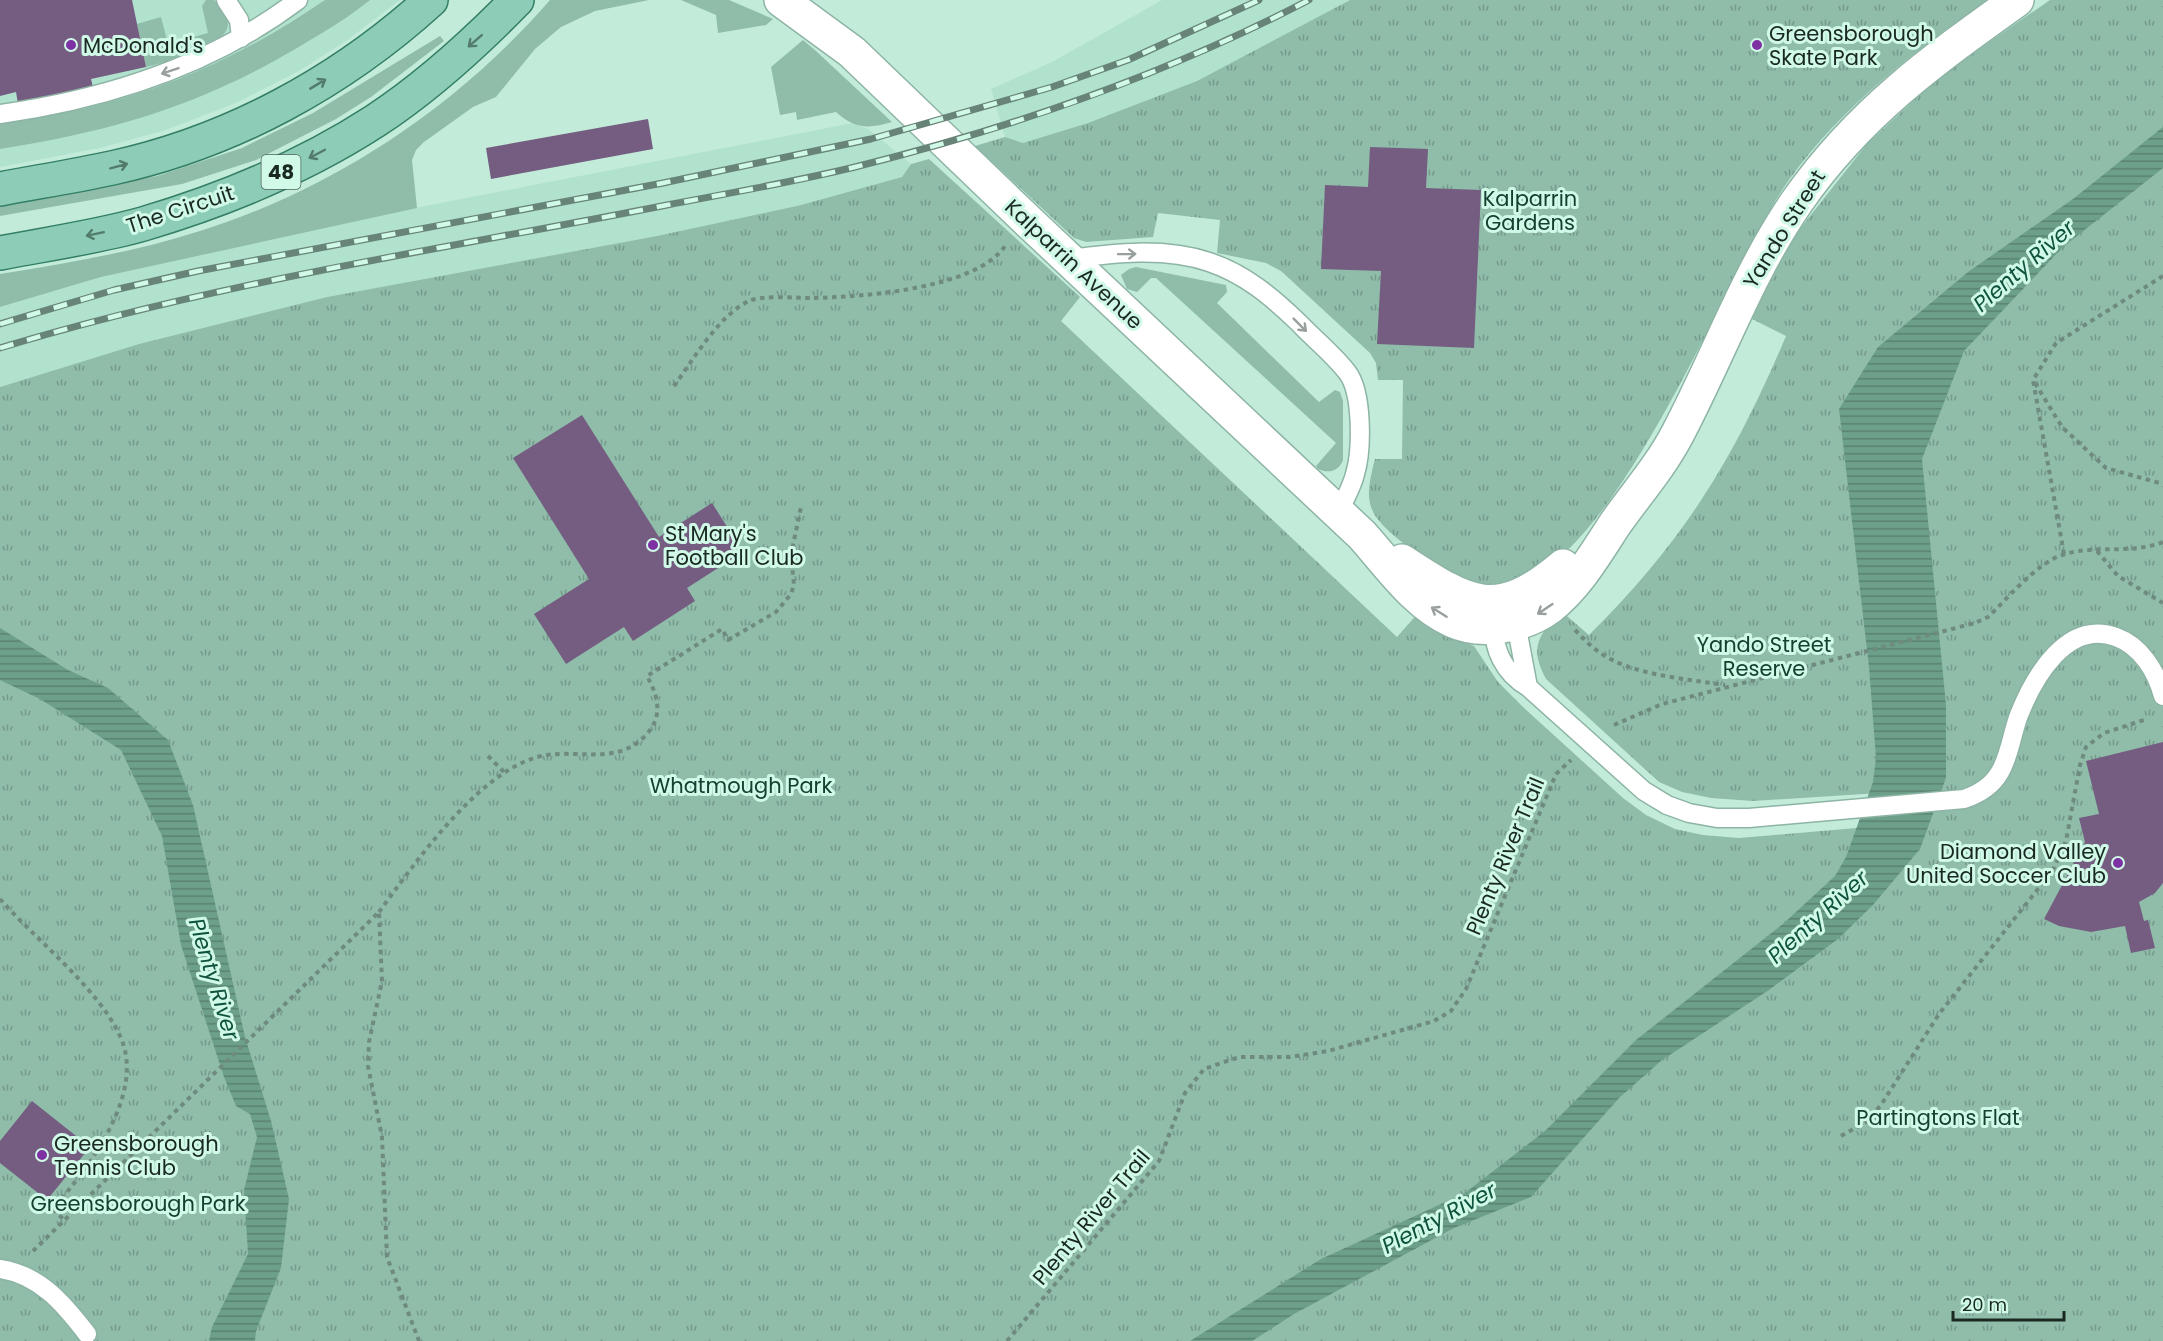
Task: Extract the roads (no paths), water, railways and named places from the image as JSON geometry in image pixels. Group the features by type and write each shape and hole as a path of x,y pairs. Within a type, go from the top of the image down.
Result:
{"main road":[{"path":"0,189 113,168 175,150 237,128 294,99 350,65 403,26 431,0"},
{"name":"The Circuit","path":"0,253 140,225 257,183 316,155 376,120 432,78 517,0"}],"street":[{"name":"Kalparrin Avenue","path":"781,0 818,11 852,52 1362,535 1450,591 1478,602 1503,617"},
{"name":"Yando Street","path":"1503,617 1526,620 1550,607 1582,573 1677,436 1760,261 1798,200 1824,166 1902,85 2017,0"},
{"name":"Yando Street","path":"1503,617 1621,516"}],"lane":[{"path":"226,0 239,20 242,38"},
{"path":"271,0 286,4 298,1"},
{"path":"0,114 135,83 211,55 242,38 298,1"},
{"path":"1069,259 1106,254 1160,253 1208,262 1245,277 1278,303 1348,373 1356,390 1360,455 1355,477 1339,512"},
{"path":"1503,617 1500,657 1515,680 1527,687 1644,791 1667,805 1689,813 1717,818 1749,818 1964,800 1984,789 2000,773 2019,715 2033,687 2052,658 2068,642 2087,634 2104,633 2134,647 2149,664 2163,696"},
{"path":"6,1270 53,1294 87,1334"}],"water":[{"name":"Plenty River","path":"2163,127 2163,168 2063,247 1964,351 1922,459 1946,705 1946,778 1920,849 1873,905 1838,939 1769,990 1662,1060 1619,1098 1531,1197 1454,1228 1294,1314 1252,1341 1190,1341 1321,1259 1465,1193 1545,1131 1636,1040 1784,923 1835,876 1846,857 1873,782 1876,758 1869,667 1839,409 1878,347 1968,272 2073,199"},
{"name":"Plenty River","path":"0,628 68,670 108,688 168,740 193,805 245,1037 271,1121 289,1199 281,1268 256,1331 255,1341 209,1341 212,1327 248,1254 244,1190 257,1137 250,1114 236,1106 224,1077 181,945 162,836 121,750 40,699 0,680"}],"railway":[{"path":"0,324 114,290 198,271 663,183 871,139 1052,87 1128,60 1259,0"},
{"path":"0,348 82,325 248,285 785,182 914,152 1030,117 1143,76 1255,27 1309,0"}],"place":[{"name":"McDonald's","path":"71,45"},
{"name":"Greensborough Skate Park","path":"1757,45"},
{"name":"St Mary's Football Club","path":"653,545"},
{"name":"Diamond Valley United Soccer Club","path":"2118,863"},
{"name":"Greensborough Tennis Club","path":"42,1155"}],"park label":[{"name":"Kalparrin Gardens","path":"1530,210"},
{"name":"Yando Street Reserve","path":"1764,656"},
{"name":"Whatmough Park","path":"741,785"},
{"name":"Partingtons Flat","path":"1938,1117"},
{"name":"Greensborough Park","path":"138,1203"}]}
